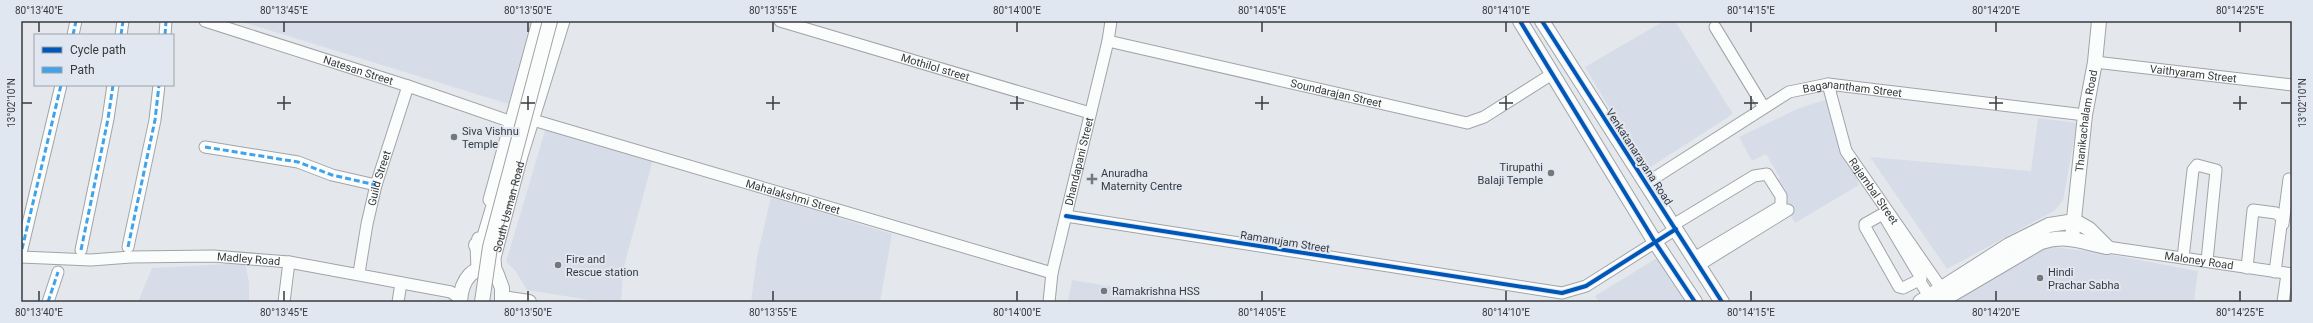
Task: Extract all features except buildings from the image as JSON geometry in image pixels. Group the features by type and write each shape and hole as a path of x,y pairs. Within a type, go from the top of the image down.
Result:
{"main road":[{"path":"476,245 483,241 545,21"},
{"name":"South Usman Road","path":"482,302 490,247 550,21"},
{"path":"1520,21 1655,242 1695,302"},
{"name":"Venkatanarayana Road","path":"1542,21 1722,302"},
{"name":"Thanikachalam Road","path":"2075,221 2085,114 2095,62 2099,21"},
{"path":"1932,297 2041,242 2054,238 2072,238 2075,221"},
{"path":"1932,297 2009,245 2049,225 2075,221 2089,229 2107,246"},
{"name":"Maloney Road","path":"2072,238 2107,246"},
{"path":"460,300 463,286 477,269 487,268 496,272"},
{"name":"South Usman Road","path":"496,272 502,288 502,300"},
{"path":"502,300 529,302"}],"street":[{"path":"73,34 76,21"},
{"path":"121,34 123,21"},
{"path":"165,34 166,21"},
{"name":"Natesan Street","path":"205,21 408,86 512,122"},
{"name":"South Usman Road","path":"477,269 476,245 512,122 538,21"},
{"name":"South Usman Road","path":"496,272 496,258 533,120 564,21"},
{"name":"Mothilol street","path":"780,21 1090,112"},
{"name":"Dhandapani Street","path":"1049,302 1052,273 1108,40 1111,21"},
{"path":"1715,27 1763,106"},
{"name":"Soundarajan Street","path":"1108,40 1467,123 1484,117 1552,74"},
{"name":"Vaithyaram Street","path":"2095,62 2292,85"},
{"name":"Baganantham Street","path":"1645,184 1763,106 1789,92 1828,84 2085,114"},
{"name":"Rajambal Street","path":"1828,84 1846,151 1886,214 1932,297"},
{"path":"21,253 61,86"},
{"path":"81,250 108,119 113,86"},
{"path":"128,247 155,120 159,86"},
{"name":"Guild Street","path":"359,273 367,224 376,185 408,86"},
{"name":"Mahalakshmi Street","path":"533,120 1052,273"},
{"path":"205,147 298,162 332,175 376,185"},
{"path":"2183,258 2193,170 2197,165 2216,170 2207,261"},
{"name":"Ramanujam Street","path":"1066,216 1562,293 1586,286 1754,176 1767,174 1781,196 1781,206 1696,262"},
{"path":"2283,273 2286,192 2289,179 2292,179"},
{"path":"1696,262 1788,210"},
{"path":"2247,268 2253,210 2276,213 2282,218 2283,302"},
{"path":"1886,214 1922,278 1919,280 1903,288 1899,288 1865,227 1865,224 1881,215 1886,214"},
{"name":"Maloney Road","path":"2107,246 2283,273"},
{"name":"Madley Road","path":"21,253 33,259 91,260 132,257 213,256 289,262 359,273 401,283 451,292 460,300"},
{"path":"284,302 289,262"},
{"path":"48,302 58,272"},
{"path":"1919,280 1932,297"},
{"path":"398,302 401,283"}],"shaded area":[{"path":"239,21 541,21 515,106"},
{"path":"1664,21 1675,21 1733,114 1646,170 1585,67"},
{"path":"1828,99 1859,185 1795,223 1773,183 1780,178 1766,154 1752,161 1739,137 1797,109"},
{"path":"2038,118 2077,123 2063,201 2054,211 1947,269 1870,157 2031,171"},
{"path":"547,124 654,156 623,270 621,302 602,302 527,290 515,270 506,262"},
{"path":"771,197 892,234 880,302 751,302 757,257"},
{"name":"Hindi Prachar Sabha","path":"2036,245 2102,253 2198,271 2194,302 1943,302"},
{"path":"1660,256 1688,302 1599,302 1595,296"},
{"path":"245,263 249,282 249,302 138,302 152,268"},
{"name":"Ramakrishna HSS","path":"1072,280 1205,302 1068,302"}],"marked path":[{"path":"73,34 76,21"},
{"path":"121,34 123,21"},
{"path":"165,34 166,21"},
{"path":"22,249 61,86"},
{"path":"81,250 108,119 113,86"},
{"path":"128,247 155,120 159,86"},
{"path":"205,147 298,162 332,175 376,185"},
{"path":"48,302 58,272"}],"cycle path":[{"path":"1520,21 1655,242 1695,302"},
{"path":"1542,21 1722,302"},
{"path":"1066,216 1562,293 1586,286 1676,229"}],"place":[{"name":"Siva Vishnu Temple","path":"454,137"},
{"name":"Tirupathi Balaji Temple","path":"1551,173"},
{"name":"Anuradha Maternity Centre","path":"1092,179"},
{"name":"Fire and Rescue station","path":"558,265"},
{"name":"Hindi Prachar Sabha","path":"2040,278"},
{"name":"Ramakrishna HSS","path":"1104,291"}]}
